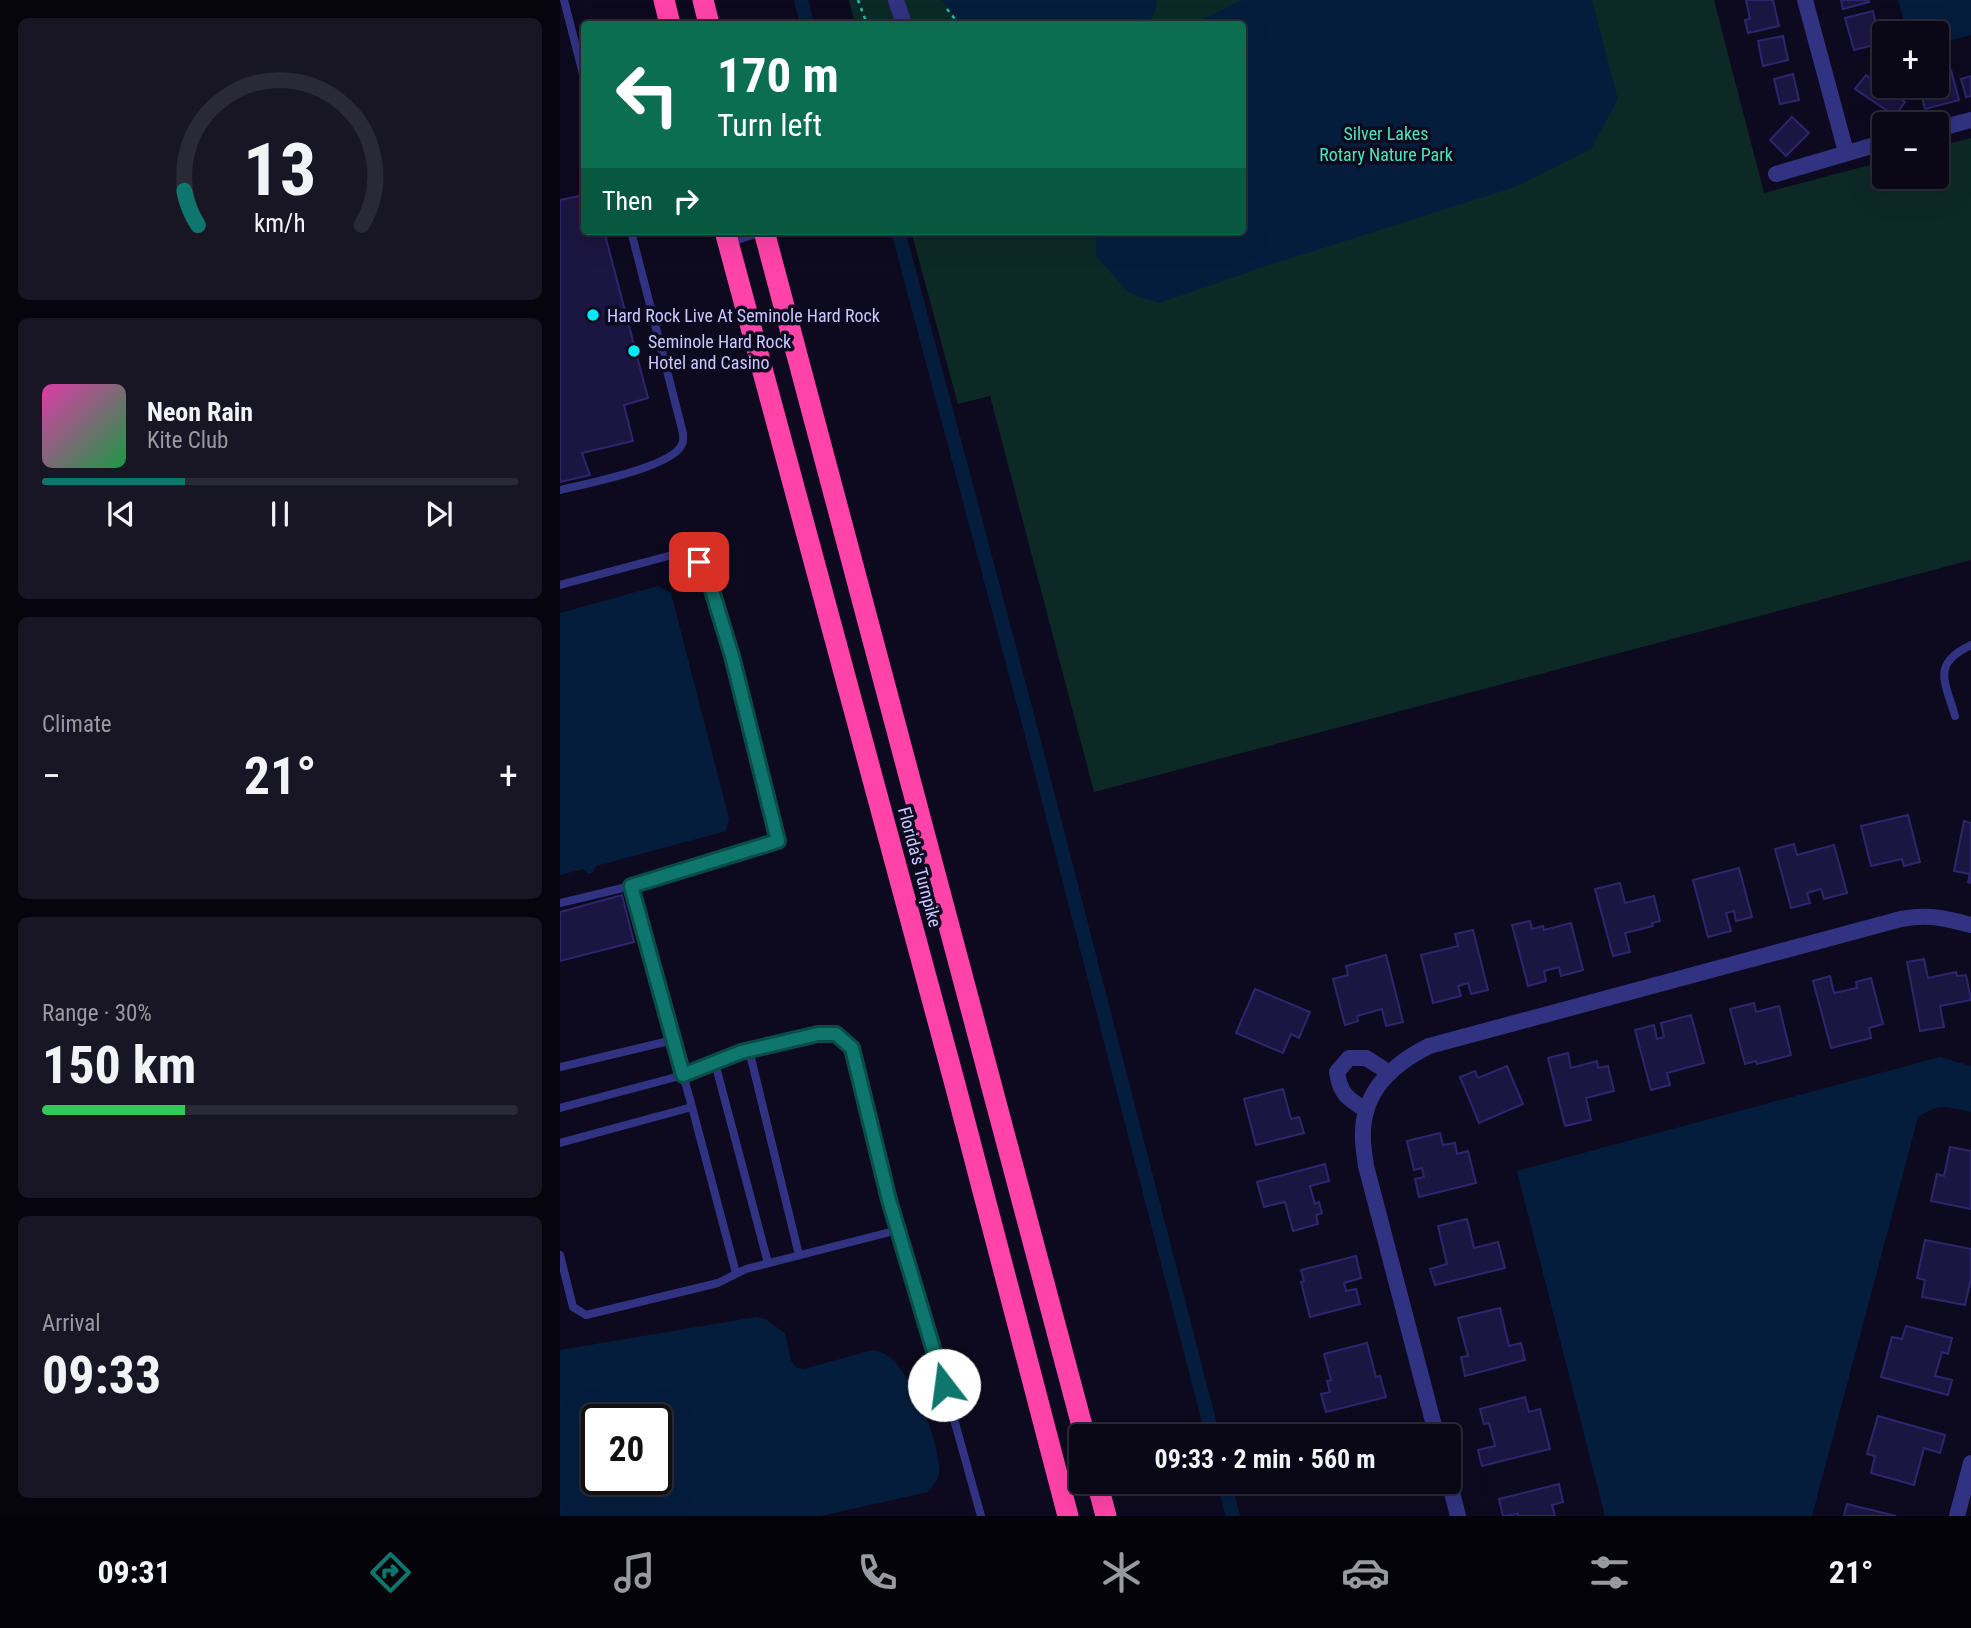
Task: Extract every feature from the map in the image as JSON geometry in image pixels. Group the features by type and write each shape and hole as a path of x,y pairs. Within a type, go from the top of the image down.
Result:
{"highway":[{"path":"664,0 669,21"},
{"path":"703,0 708,21"},
{"name":"Florida's Turnpike","path":"765,235 1082,1424"},
{"name":"Florida's Turnpike","path":"727,237 1068,1516"},
{"path":"1100,1494 1106,1516"}],"street":[{"path":"896,0 903,21"},
{"path":"1805,0 1846,152"},
{"path":"1949,126 1971,120"},
{"path":"1776,174 1872,145"},
{"path":"1434,1424 1366,1166 1363,1137 1366,1110 1388,1072 1407,1057 1429,1046 1901,919 1919,915 1936,916 1971,925"},
{"path":"1366,1110 1349,1100 1339,1087 1337,1072 1349,1058 1366,1058 1388,1072"},
{"path":"1957,1516 1971,1463"},
{"path":"1452,1494 1458,1516"}],"lane":[{"path":"564,0 581,66"},
{"path":"560,490 656,465 673,456 682,444 683,433 632,235"},
{"path":"560,585 691,550 707,574 729,644 778,841 631,886 560,903"},
{"path":"1955,716 1944,680 1945,669 1947,661 1971,645"},
{"path":"631,886 736,1273"},
{"path":"560,1108 683,1075 749,1050 818,1034 836,1034 852,1048 889,1200 930,1333 981,1516"},
{"path":"560,1068 673,1040"},
{"path":"749,1050 799,1255"},
{"path":"715,1063 768,1263"},
{"path":"560,1143 692,1107"},
{"path":"560,1255 573,1307 586,1315 718,1283 746,1269 898,1230"}],"path":[{"path":"858,0 866,21"},
{"path":"947,9 957,21"}],"green space":[{"name":"Silver Lakes Rotary Nature Park","path":"849,0 1714,0 1764,193 1872,164 1872,189 1949,189 1949,144 1971,138 1971,560 1094,792 990,396 958,404 912,235 1246,235 1246,21 854,21"}],"water":[{"path":"942,0 1157,0 1150,21 959,21"},
{"path":"1242,0 1592,0 1618,99 1591,149 1515,187 1159,303 1129,293 1096,256 1096,235 1246,235 1246,21 1201,20"},
{"path":"1898,0 1971,0 1971,35 1949,41 1949,21 1904,21"},
{"path":"658,586 671,593 729,819 726,831 596,866 589,874 583,869 560,875 560,613"},
{"path":"1940,1057 1971,1066 1971,1112 1944,1107 1918,1117 1812,1516 1605,1516 1517,1171"},
{"path":"756,1317 765,1319 785,1333 791,1361 797,1368 804,1369 872,1350 881,1352 893,1361 904,1373 922,1408 930,1426 939,1461 938,1477 928,1492 820,1516 560,1516 560,1350"}],"building":[{"path":"1746,0 1773,0 1779,26 1748,33 1745,20 1750,19"},
{"path":"1841,0 1868,0 1869,2 1843,9"},
{"path":"1873,11 1875,21 1872,21 1872,46 1854,50 1845,18"},
{"path":"1783,36 1788,60 1763,66 1758,41"},
{"path":"1949,71 1959,100 1925,109 1922,98 1949,98"},
{"path":"1793,74 1799,100 1780,104 1774,79"},
{"path":"1866,75 1872,79 1872,98 1899,98 1905,102 1898,112 1889,112 1855,89"},
{"path":"1971,76 1971,96 1966,97 1961,79"},
{"path":"1792,117 1809,133 1786,156 1770,140"},
{"name":"Hard Rock Live At Seminole Hard Rock","path":"581,196 581,235 605,235 648,398 624,405 633,441 582,453 590,475 560,482 560,200"},
{"path":"1908,815 1920,862 1904,866 1902,859 1871,866 1861,826"},
{"path":"1964,821 1971,823 1971,883 1968,882 1970,874 1954,871"},
{"path":"1794,844 1797,855 1834,845 1847,893 1824,899 1821,889 1807,893 1810,903 1791,908 1775,849"},
{"path":"1739,868 1752,917 1736,921 1734,911 1726,913 1731,931 1708,937 1693,880"},
{"path":"1620,883 1625,903 1654,896 1660,921 1652,923 1653,926 1625,933 1630,952 1613,956 1595,889"},
{"path":"622,895 634,942 560,961 560,912"},
{"path":"1530,921 1532,929 1543,926 1544,930 1571,923 1583,970 1561,976 1559,967 1544,971 1546,981 1528,986 1512,925"},
{"path":"1473,930 1488,990 1471,994 1468,983 1458,986 1461,996 1433,1003 1421,955 1458,946 1455,934"},
{"path":"1386,955 1403,1022 1386,1026 1382,1009 1357,1016 1358,1021 1345,1025 1333,979 1348,975 1346,966"},
{"path":"1924,959 1928,978 1956,972 1957,976 1966,975 1971,1000 1940,1006 1944,1027 1920,1031 1907,962"},
{"path":"1830,976 1834,993 1857,988 1856,982 1871,978 1883,1024 1869,1028 1871,1038 1831,1048 1813,981"},
{"path":"1255,989 1310,1012 1299,1038 1291,1034 1283,1053 1236,1033"},
{"path":"1754,1003 1756,1012 1779,1006 1791,1055 1757,1064 1756,1061 1745,1064 1730,1009"},
{"path":"1691,1015 1704,1063 1667,1073 1670,1085 1651,1090 1635,1030 1654,1025 1657,1039 1664,1037 1661,1023"},
{"path":"1568,1053 1571,1068 1597,1061 1598,1068 1608,1066 1614,1091 1586,1098 1591,1120 1565,1126 1548,1058"},
{"path":"1507,1066 1523,1104 1479,1123 1460,1077 1475,1071 1478,1078"},
{"path":"1283,1089 1291,1119 1299,1117 1304,1133 1256,1145 1244,1099"},
{"path":"1440,1133 1443,1145 1455,1143 1457,1154 1468,1151 1476,1183 1419,1197 1415,1179 1424,1177 1422,1168 1414,1170 1407,1141"},
{"path":"1950,1147 1971,1151 1971,1209 1931,1201 1937,1174 1944,1176"},
{"path":"1325,1164 1329,1181 1310,1186 1315,1204 1319,1202 1322,1213 1316,1215 1318,1224 1293,1231 1285,1202 1264,1207 1257,1182"},
{"path":"1467,1219 1474,1248 1498,1242 1505,1268 1435,1285 1430,1269 1447,1264 1438,1226"},
{"path":"1925,1240 1971,1249 1971,1278 1965,1305 1922,1297 1925,1280 1917,1278"},
{"path":"1356,1256 1361,1278 1344,1283 1346,1291 1356,1289 1360,1304 1310,1317 1301,1282 1304,1281 1301,1270"},
{"path":"1500,1308 1509,1346 1521,1343 1525,1360 1465,1376 1461,1357 1468,1356 1458,1318"},
{"path":"1906,1326 1952,1338 1948,1354 1942,1352 1935,1376 1952,1380 1948,1395 1881,1377 1892,1337 1902,1339"},
{"path":"1367,1343 1376,1377 1380,1376 1386,1397 1326,1412 1321,1394 1330,1392 1327,1381 1331,1380 1324,1354"},
{"path":"1525,1397 1529,1412 1540,1409 1550,1449 1482,1466 1478,1450 1495,1446 1489,1423 1484,1424 1480,1409"},
{"path":"1878,1416 1945,1435 1940,1453 1924,1448 1914,1485 1871,1473 1875,1456 1867,1454"},
{"path":"1559,1484 1563,1502 1552,1505 1555,1516 1503,1516 1499,1499"},
{"path":"1847,1504 1896,1516 1844,1516"}],"waterway":[{"path":"801,0 806,21"},
{"path":"900,238 1028,719 1210,1424"},
{"path":"1227,1494 1233,1516"}],"place":[{"name":"Hard Rock Live At Seminole Hard Rock","path":"593,315"},
{"name":"Seminole Hard Rock Hotel and Casino","path":"634,351"}],"route":[{"path":"699,562 707,574 732,656 778,841 631,886 683,1075 741,1052 818,1034 836,1034 852,1048 889,1200 944,1385"}]}
